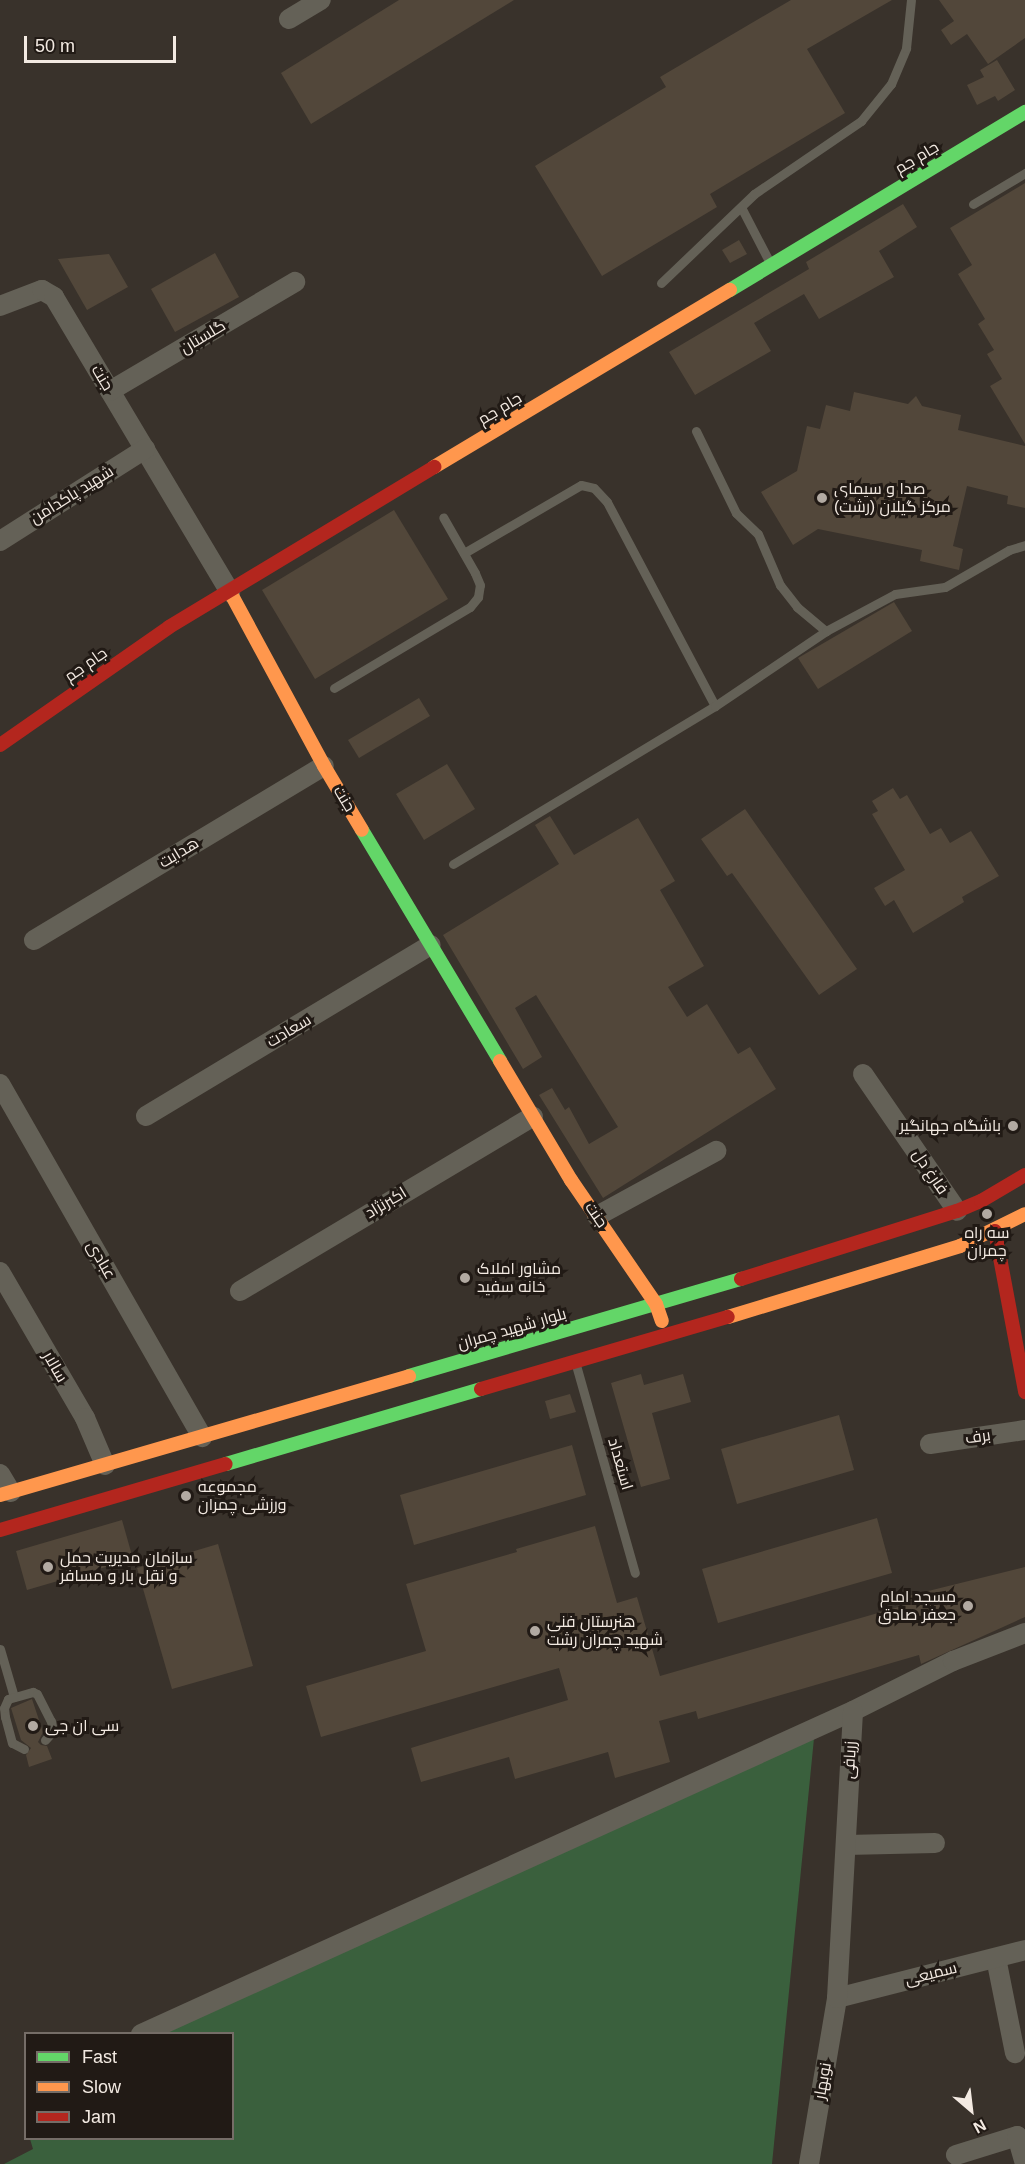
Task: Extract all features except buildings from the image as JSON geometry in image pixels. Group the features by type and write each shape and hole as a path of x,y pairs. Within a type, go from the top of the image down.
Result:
{"main road":[{"name":"جام جم","path":"0,745 169,627 1025,112"},
{"name":"جنت","path":"230,591 324,766 571,1180 656,1304 667,1336"},
{"name":"بلوار شهید چمران","path":"12,1506 552,1352 656,1304 957,1211 981,1201 1025,1175"},
{"name":"بلوار شهید چمران","path":"0,1530 12,1506 105,1465 202,1437 552,1352 576,1363 960,1246 995,1231 1025,1214"},
{"path":"995,1231 1025,1392"}],"street":[{"path":"289,19 321,0"},
{"name":"گلستان","path":"110,392 295,282"},
{"name":"جنت","path":"0,306 42,290 54,297 230,591"},
{"name":"شهید پاکدامن","path":"0,541 145,449"},
{"name":"هدایت","path":"34,940 324,766"},
{"name":"سعادت","path":"146,1116 431,945"},
{"name":"فارغ دل","path":"863,1074 957,1211"},
{"name":"عبادی","path":"0,1083 202,1437"},
{"name":"اکبرنژاد","path":"240,1291 533,1116"},
{"path":"597,1216 716,1151"},
{"name":"سالار","path":"0,1272 85,1418 105,1465"},
{"name":"برف","path":"930,1444 1025,1430"},
{"path":"0,1474 12,1506"},
{"path":"145,2032 853,1711 953,1661 1025,1633"},
{"name":"زربافی","path":"837,1998 853,1711"},
{"path":"846,1845 935,1843"},
{"name":"سمیعی","path":"837,1998 1025,1950"},
{"path":"996,1958 1015,2053"},
{"name":"نوبهار","path":"809,2164 837,1998"},
{"path":"956,2155 1017,2136 1025,2164"}],"lane":[{"path":"660,283 754,194 861,121 891,84 906,48 911,0"},
{"path":"973,204 1025,173"},
{"path":"741,207 771,264"},
{"path":"696,431 736,513 758,534 780,585 797,607 826,631"},
{"path":"465,554 581,485 594,488 607,502 715,706"},
{"path":"334,688 470,607 478,597 480,585 443,517"},
{"path":"453,864 715,706 826,631 895,594 945,587 1009,550 1025,545"},
{"name":"استعداد","path":"576,1363 635,1573"},
{"path":"0,1649 14,1697"},
{"path":"24,1749 12,1743 5,1718 6,1702 14,1697 33,1692 42,1700 53,1731 45,1740"}],"green space":[{"path":"816,1718 772,2164 4,2164 33,2149 30,2140 234,2140 234,2032 168,2032"}],"traffic: fast":[{"path":"730,290 1025,112"},
{"path":"362,830 500,1061"},
{"path":"409,1376 741,1279"},
{"path":"226,1464 481,1389"}],"traffic: slow":[{"path":"434,467 730,290"},
{"path":"230,592 324,766 362,830"},
{"path":"500,1061 571,1180 656,1304 662,1321"},
{"path":"728,1317 960,1246 1025,1214"},
{"path":"0,1495 409,1376"}],"traffic: jam":[{"path":"0,745 169,627 434,467"},
{"path":"741,1279 957,1211 981,1201 1025,1175"},
{"path":"995,1231 1025,1392"},
{"path":"481,1389 728,1317"},
{"path":"0,1530 226,1464"}],"place":[{"name":"صدا و سیمای مرکز گیلان (رشت)","path":"822,498"},
{"name":"باشگاه جهانگیر","path":"1013,1126"},
{"name":"سه راه چمران","path":"987,1214"},
{"name":"مشاور املاک خانه سفید","path":"465,1278"},
{"name":"مجموعه ورزشی چمران","path":"186,1496"},
{"name":"سازمان مدیریت حمل و نقل بار و مسافر","path":"48,1567"},
{"name":"مسجد امام جعفر صادق","path":"968,1606"},
{"name":"هنرستان فنی شهید چمران رشت","path":"535,1631"},
{"name":"سی ان جی","path":"33,1726"}]}
